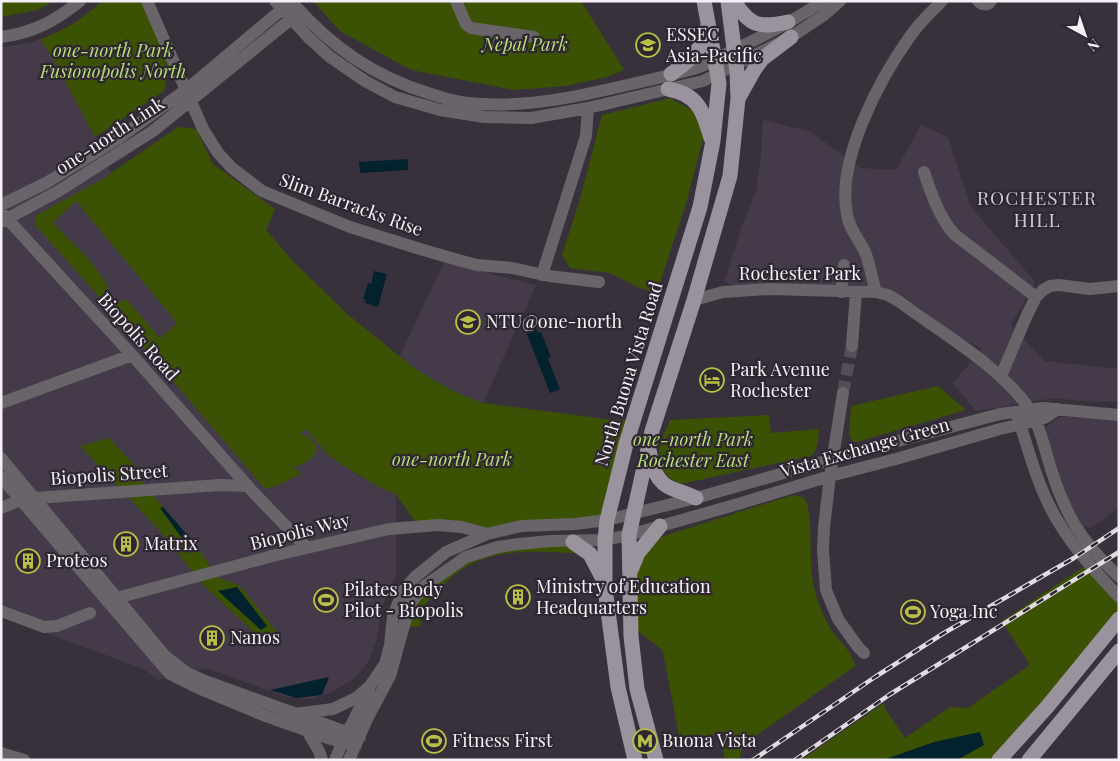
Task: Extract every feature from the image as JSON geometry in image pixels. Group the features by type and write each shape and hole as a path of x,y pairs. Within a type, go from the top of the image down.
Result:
{"main road":[{"name":"North Buona Vista Road","path":"635,760 618,687 605,588 605,540 607,520 626,444 700,208 712,142 719,84 704,1"},
{"path":"656,760 637,689 631,636 629,535 648,446 694,300 730,176 738,99 728,1"},
{"path":"734,1 746,17 760,25 790,29"},
{"path":"708,23 703,41 697,52 669,81 695,101 702,109 712,142"},
{"path":"738,99 762,59 790,29"},
{"path":"648,446 654,470 661,481 672,489 685,492 696,498"},
{"path":"630,574 638,553 660,526"},
{"path":"573,542 586,550 593,558 605,588"},
{"path":"999,760 1047,708 1119,619"},
{"path":"1029,760 1119,651"}],"street":[{"path":"1,37 36,30 62,16 80,1"},
{"name":"Slim Barracks Rise","path":"147,1 203,129 218,153 232,168 262,191 350,227 420,250 477,264 599,282"},
{"path":"456,1 466,24 471,28 534,37"},
{"path":"790,29 822,1"},
{"path":"288,7 372,70 406,87 441,98 467,103 532,103 669,81 703,81 717,68 735,57 790,29 824,15 840,1"},
{"name":"Rochester Park","path":"876,292 865,252 852,230 847,214 845,187 855,142 870,106 892,64 911,34 942,1"},
{"path":"978,1 986,4 991,1"},
{"path":"288,7 330,57 365,81 395,97 440,110 484,117 531,118 588,108 669,81"},
{"name":"one-north Link","path":"3,217 105,163 153,131 288,7"},
{"name":"one-north Link","path":"1,205 46,183 189,96"},
{"path":"542,275 586,136 588,108"},
{"path":"924,172 932,197 954,234 1036,297"},
{"name":"Biopolis Road","path":"3,217 132,355 248,486"},
{"path":"840,292 844,265"},
{"name":"Rochester Park","path":"701,276 714,288 724,292"},
{"path":"1001,376 1036,297 1043,290 1050,286 1059,285 1090,289 1119,286"},
{"name":"Rochester Park","path":"694,300 724,292 769,289 876,292 888,295 1001,376 1032,415"},
{"path":"852,346 856,292"},
{"path":"1,403 132,355"},
{"path":"843,393 830,476 823,550 826,590 838,618 864,653"},
{"path":"1119,415 1058,409 1046,417 1032,415 1060,495 1071,520 1084,541 1119,577"},
{"path":"1016,411 1050,507 1059,524 1088,564 1119,597"},
{"name":"Vista Exchange Green","path":"375,679 385,664 394,616 403,590 415,577 446,552 487,534 521,526 575,524 607,520 696,498 966,422 1016,411 1032,415"},
{"name":"Vista Exchange Green","path":"351,745 390,676 410,604 423,587 466,557 498,547 541,542 605,540 629,535 830,476 1020,425 1032,415"},
{"path":"220,485 224,478 224,457"},
{"path":"1,458 35,498 170,674 233,703 351,745"},
{"path":"1,478 165,656 187,673 295,714 351,745"},
{"name":"Biopolis Street","path":"1,508 20,500 35,498 220,485 248,486"},
{"path":"248,486 306,547"},
{"name":"Biopolis Way","path":"114,602 306,547 389,528 438,525 462,527 487,534"},
{"path":"487,534 498,547"},
{"path":"1,611 44,627 57,626 90,612"},
{"path":"295,714 333,709 356,698 375,679"},
{"path":"335,760 351,745 375,679"},
{"path":"306,729 319,750 322,760"},
{"path":"1,753 24,760"}],"shaded area":[{"path":"40,39 51,55 95,137 111,173 108,176 236,343 326,453 359,476 396,494 396,574 382,607 376,641 369,660 361,671 351,681 332,692 310,699 286,697 207,668 159,680 144,669 1,617 1,48"},
{"path":"763,120 811,132 860,168 896,170 921,125 948,137 971,207 1035,282 1011,325 1044,361 1119,369 1119,401 1094,402 1053,398 976,411 953,383 982,349 951,332 903,295 865,286 737,286 724,282 742,226 756,192"},
{"name":"NTU@one-north","path":"444,262 536,285 483,403 457,393 437,382 413,367 400,356"},
{"path":"1060,417 1119,418 1119,508 1091,528 1083,526 1060,489 1049,456 1046,427"}],"green space":[{"path":"1,1 54,1 37,10 1,17"},
{"name":"one-north Park Fusionopolis North","path":"102,1 143,1 170,66 164,91 95,137 51,55 40,39 73,23"},
{"name":"Nepal Park","path":"313,1 581,1 624,70 607,77 566,86 514,90 411,70 340,31"},
{"path":"670,98 692,110 704,135 687,200 657,292 640,288 610,273 570,268 562,255 580,199 602,115"},
{"name":"one-north Park","path":"178,127 196,129 213,164 275,209 266,230 291,259 346,313 413,367 457,393 483,403 613,420 630,420 607,520 487,534 418,526 396,494 377,486 342,465 326,453 306,429 300,433 311,439 317,450 313,456 301,465 293,466 301,474 265,489 108,308 117,302 127,300 160,338 177,323 76,201 53,223 102,276 109,294 102,300 35,225 35,216 108,176"},
{"path":"938,386 966,410 853,442 849,435 851,406"},
{"name":"one-north Park Rochester East","path":"769,415 771,433 819,429 817,447 814,453 811,456 681,484 672,480 662,469 659,450 670,420"},
{"path":"109,438 134,464 142,482 197,547 219,578 239,585 277,632 265,642 205,587 160,531 80,446"},
{"path":"795,495 807,503 813,584 816,596 833,633 848,651 855,666 757,735 742,749 739,760 725,760 720,733 680,741 663,652 636,628 635,567 656,540 664,536"},
{"path":"551,541 590,554 529,552 509,553 490,557 472,564 455,575 424,605 421,610 421,626 396,629 404,608 466,557"},
{"path":"1088,564 1119,597 1119,618 999,760 801,760 884,703 885,709 905,738 950,707 968,708 1030,665 1002,621"}],"water":[{"path":"408,159 408,170 360,173 359,162"},
{"path":"374,271 387,274 378,307 365,303 366,300 363,299 368,283 371,284"},
{"path":"535,325 538,333 541,332 551,357 548,359 560,389 550,393 525,329"},
{"path":"163,507 198,547 192,552 160,508"},
{"path":"237,587 267,626 261,630 218,591"},
{"path":"329,677 322,695 296,698 270,690"},
{"path":"980,732 984,745 957,760 883,760 934,742"}],"tunnel":[{"path":"843,393 852,346"}],"railway":[{"path":"753,760 875,677 944,633 1074,558 1119,528"},
{"path":"795,760 889,695 1119,552"}],"place":[{"name":"ESSEC Asia-Pacific","path":"648,45"},
{"name":"NTU@one-north","path":"468,322"},
{"name":"Park Avenue Rochester","path":"712,380"},
{"name":"Matrix","path":"126,544"},
{"name":"Proteos","path":"28,561"},
{"name":"Ministry of Education Headquarters","path":"518,597"},
{"name":"Pilates Body Pilot - Biopolis","path":"326,600"},
{"name":"Yoga Inc","path":"913,612"},
{"name":"Nanos","path":"212,638"},
{"name":"Fitness First","path":"434,741"},
{"name":"Buona Vista","path":"645,741"}],"district":[{"name":"ROCHESTER HILL","path":"1037,209"}]}
